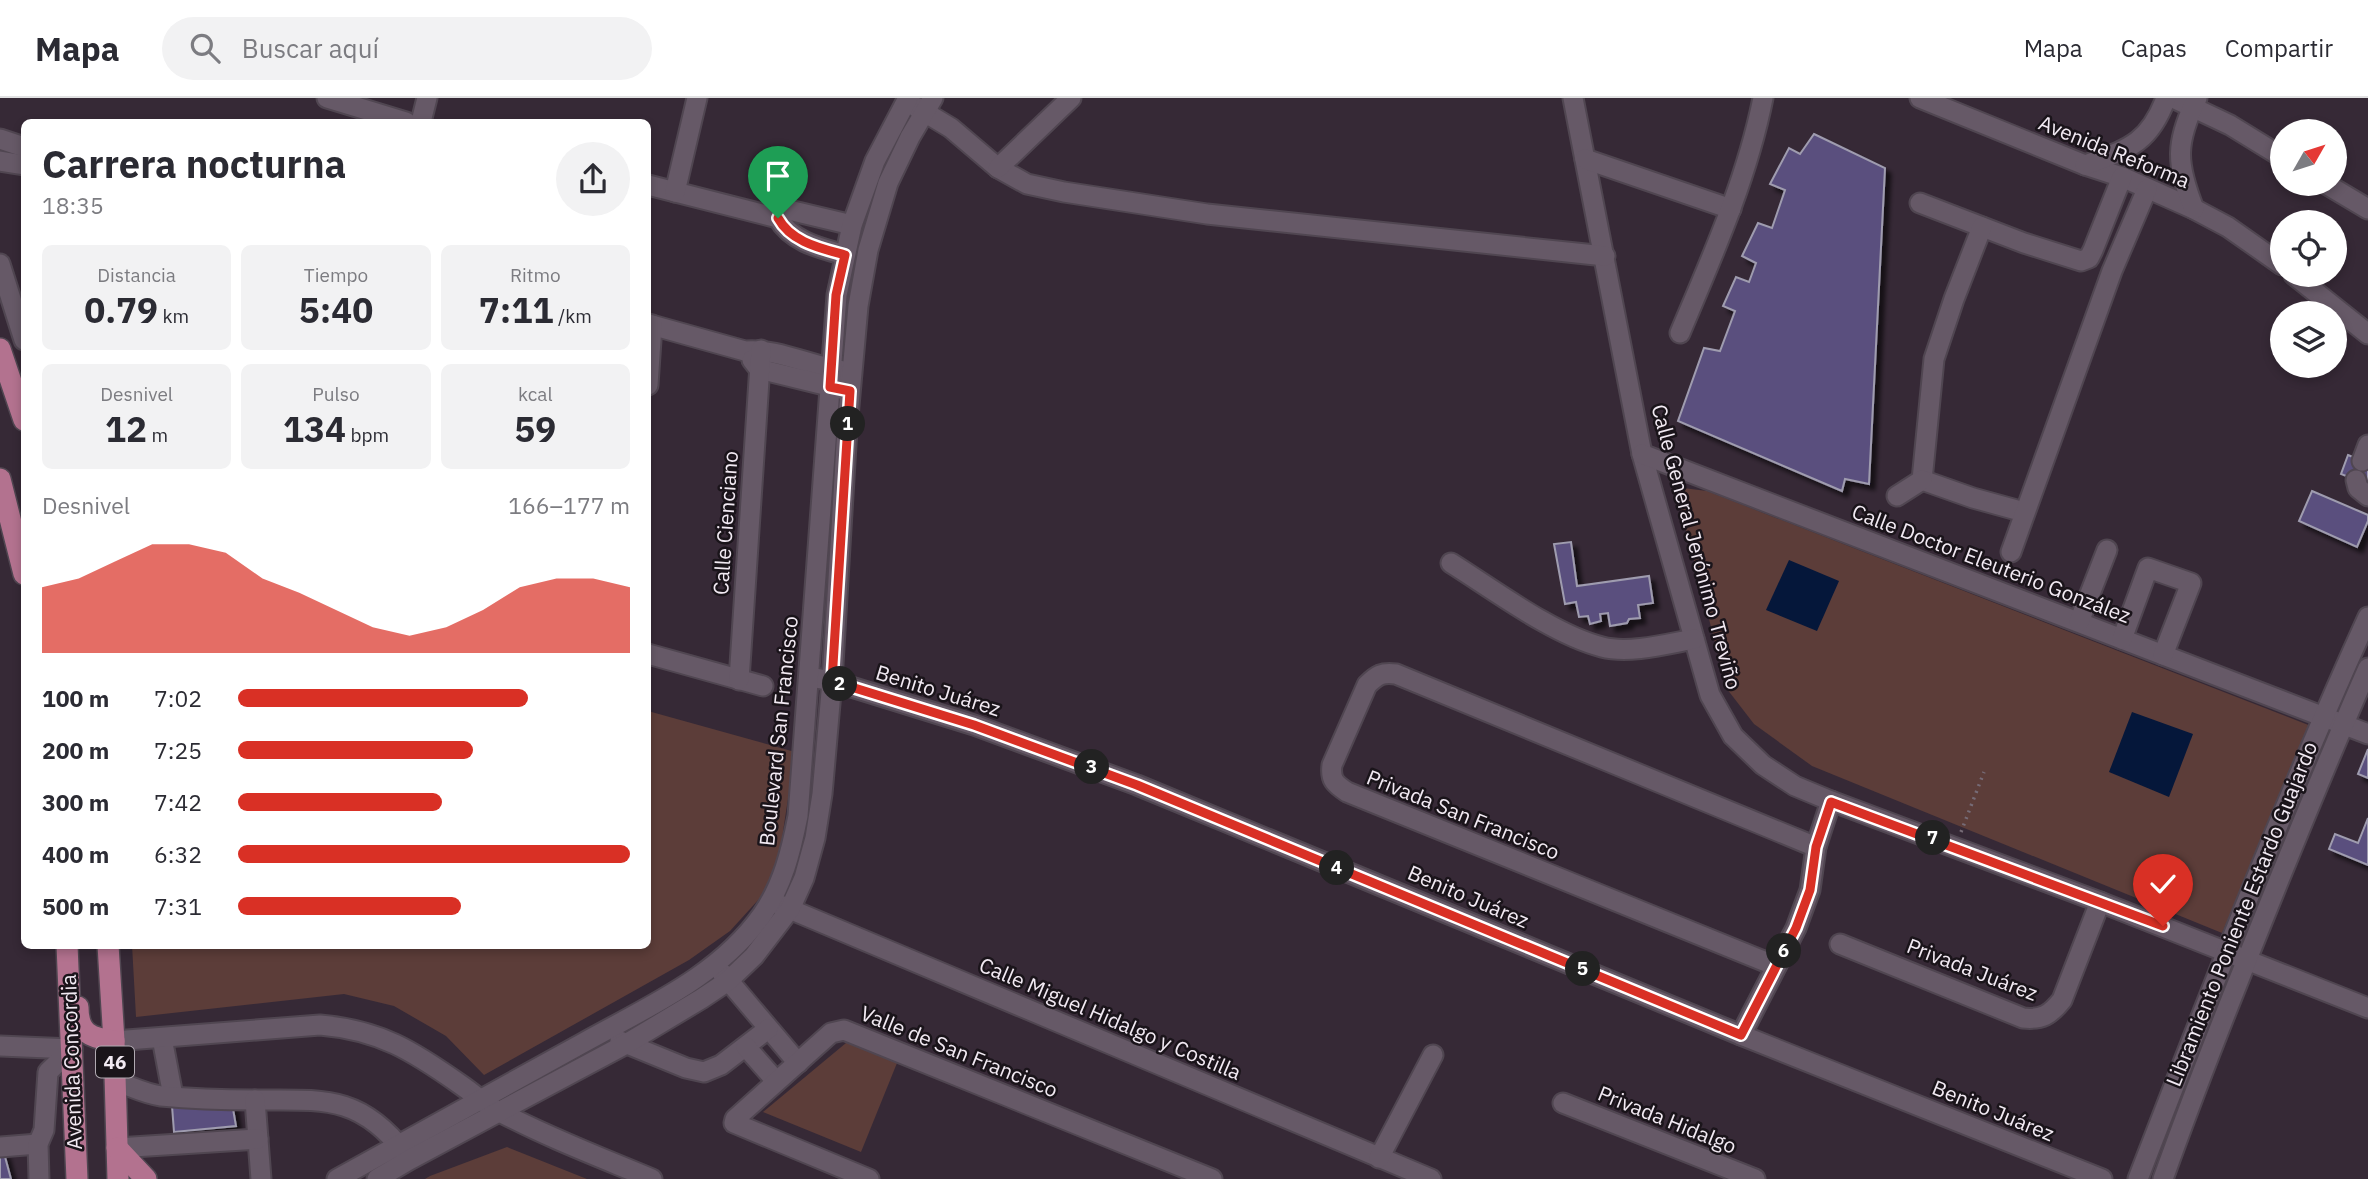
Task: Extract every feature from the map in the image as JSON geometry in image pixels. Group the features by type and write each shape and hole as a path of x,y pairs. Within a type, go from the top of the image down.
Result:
{"main road":[{"path":"0,349 21,411"},
{"path":"0,479 21,562"},
{"name":"Avenida Concordia","path":"67,949 77,1179"},
{"path":"77,949 80,1023 88,1034 97,1039 114,1041"},
{"name":"Avenida Concordia","path":"107,949 114,1041 118,1179"},
{"path":"117,1148 146,1179"}],"street":[{"path":"327,98 396,119"},
{"path":"422,119 427,98"},
{"path":"675,192 697,98"},
{"path":"998,168 1071,98"},
{"name":"Calle General Jerónimo Treviño","path":"1573,98 1642,454 1710,695 1734,736 1763,765 1795,786 1831,802 2226,950 2368,1008"},
{"path":"1679,333 1731,209 1753,141 1763,98"},
{"name":"Avenida Reforma","path":"1920,98 2085,165 2122,177 2194,209 2228,227 2270,257"},
{"path":"2085,165 2126,150 2140,141 2158,119 2166,98"},
{"path":"2173,98 2195,102 2270,150"},
{"path":"906,100 929,105 951,128 998,168 1027,184 1052,190 1207,214 1605,256"},
{"name":"Boulevard San Francisco","path":"377,1179 404,1152 482,1100 661,1001 715,963 746,935 771,901 790,855 798,816 836,295 852,225 875,161 906,100"},
{"path":"2194,209 2180,165 2182,129 2195,102"},
{"name":"Boulevard San Francisco","path":"337,1179 499,1112 626,1044 728,981 754,956 790,909 804,878 815,838 822,794 858,306 874,226 896,165 929,105"},
{"path":"0,139 21,146"},
{"path":"1585,159 1731,209"},
{"path":"0,161 21,164"},
{"path":"1920,203 2081,261 2089,258 2093,250 2122,177"},
{"path":"651,186 778,218 782,226 796,237 845,255"},
{"path":"2011,551 2112,271 2147,189"},
{"path":"2346,196 2368,209"},
{"path":"778,218 793,211 852,225"},
{"path":"1922,480 1934,359 1982,227"},
{"path":"0,264 21,330"},
{"path":"2309,287 2368,334"},
{"path":"651,325 755,357 851,382"},
{"name":"Calle Cienciano","path":"739,680 755,357"},
{"name":"Calle Doctor Eleuterio González","path":"1642,454 2343,724"},
{"path":"2362,462 2358,488 2368,496"},
{"path":"1922,480 2024,512"},
{"path":"1897,496 1922,480"},
{"path":"2079,622 2107,550"},
{"path":"1451,563 1561,631 1604,648 1644,648 1694,639"},
{"path":"2122,639 2148,568 2190,583 2164,655"},
{"name":"Libramiento Poniente Estardo Guajardo","path":"2138,1179 2226,950 2323,716 2368,617"},
{"path":"651,655 763,686"},
{"name":"Libramiento Poniente Estardo Guajardo","path":"2163,1179 2195,1089 2368,668"},
{"name":"Privada San Francisco","path":"1776,966 1347,792 1335,783 1331,775 1332,765 1367,685 1376,676 1396,674 1816,847"},
{"name":"Benito Juárez","path":"810,677 832,681 974,725 1137,785 1741,1035 2102,1179"},
{"path":"2343,724 2368,733"},
{"path":"1741,1035 1796,928 1810,890 1816,847 1831,802"},
{"name":"Calle Miguel Hidalgo y Costilla","path":"771,901 1431,1179"},
{"name":"Privada Juárez","path":"1840,944 2023,1018 2039,1019 2052,1013 2062,1000 2099,902"},
{"path":"715,963 798,1063"},
{"path":"114,1041 320,1025 346,1027 393,1042 437,1068 499,1112 652,1179"},
{"path":"605,1030 626,1044 686,1068 704,1072 721,1065 768,1029"},
{"name":"Valle de San Francisco","path":"869,1179 734,1123 735,1119 831,1033 844,1030 1212,1179"},
{"path":"162,1038 173,1096"},
{"path":"0,1046 72,1049"},
{"path":"746,1047 776,1081"},
{"path":"39,1179 38,1144 44,1130 48,1072 72,1049"},
{"path":"1379,1157 1433,1055"},
{"path":"115,1081 150,1094 254,1100 312,1099 345,1105 372,1120 404,1152"},
{"path":"254,1100 261,1179"},
{"name":"Privada Hidalgo","path":"1563,1103 1755,1179"},
{"path":"117,1148 258,1139"},
{"path":"0,1147 38,1144"}],"path":[{"path":"1970,813 1984,772"}],"shaded area":[{"path":"1675,487 1707,491 2311,726 2222,933 1812,766 1754,724 1727,689"},
{"path":"651,712 795,752 778,865 760,898 730,931 689,960 484,1075 446,1036 394,1006 344,994 136,1017 132,949 651,949"},
{"path":"852,1038 897,1063 861,1152 763,1112"},
{"path":"507,1147 587,1179 425,1179 430,1176"}],"water":[{"path":"1789,560 1839,581 1817,631 1766,610"},
{"path":"2132,712 2193,734 2169,797 2109,772"}],"building":[{"path":"1814,134 1885,168 1869,484 1845,479 1842,491 1678,421 1704,348 1720,351 1735,311 1723,306 1736,277 1749,282 1756,263 1742,256 1758,223 1772,228 1785,190 1770,184 1789,148 1800,154"},
{"path":"2348,455 2368,463 2368,485 2341,474"},
{"path":"2312,491 2368,515 2357,547 2299,521"},
{"path":"1571,542 1577,586 1649,576 1653,603 1638,605 1640,618 1610,626 1608,613 1600,614 1601,621 1590,624 1588,616 1579,617 1576,602 1565,604 1554,544"},
{"path":"2368,749 2368,778 2358,774"},
{"path":"2368,818 2368,865 2329,849 2335,834 2358,843"},
{"path":"232,1103 236,1126 174,1132 172,1106"},
{"path":"0,1153 4,1153 11,1179 0,1179"}],"route":[{"path":"778,218 782,226 796,237 845,255 836,295 830,387 850,391 832,681 974,725 1137,785 1741,1035 1796,928 1810,890 1816,847 1831,802 2163,926"}]}
